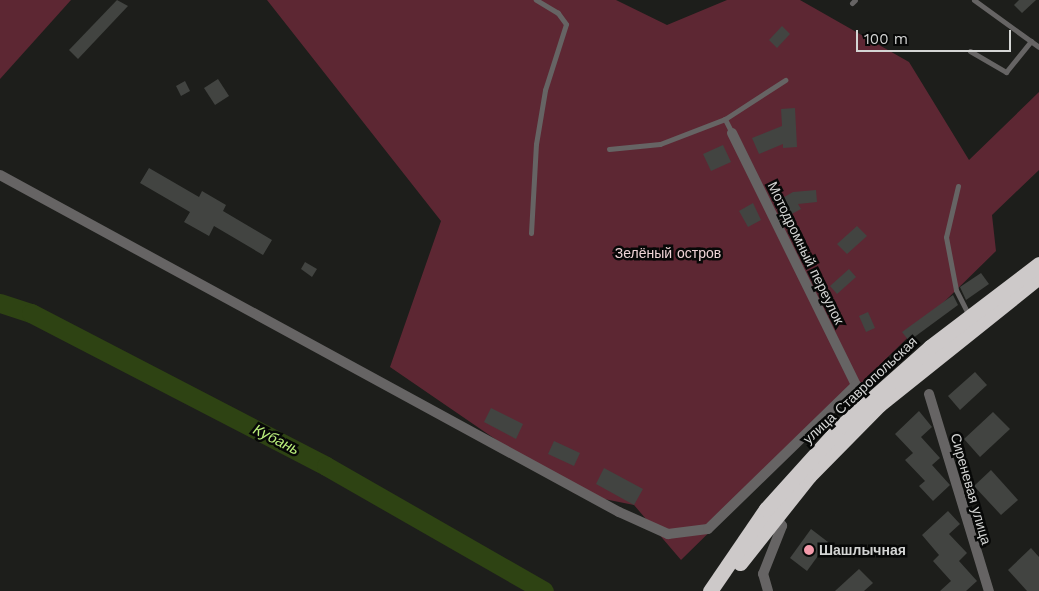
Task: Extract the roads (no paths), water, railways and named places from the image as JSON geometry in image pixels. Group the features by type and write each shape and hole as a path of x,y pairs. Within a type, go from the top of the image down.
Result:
{"highway":[{"name":"улица Ставропольская","path":"730,568 804,465 870,399 969,317 1039,264"},
{"name":"улица Ставропольская","path":"730,568 775,515 879,406 1039,277"},
{"path":"710,591 730,568"},
{"path":"722,591 730,568"}],"street":[{"name":"Мотодромный переулок","path":"732,133 856,385 870,399"},
{"path":"0,175 601,503 668,534 708,529 856,385"},
{"name":"Сиреневая улица","path":"929,394 989,591"},
{"path":"768,591 763,574 782,526 775,515"}],"lane":[{"path":"531,233 536,144 545,90 566,24 558,12 536,0"},
{"path":"974,0 1039,47"},
{"path":"970,51 1006,72 1031,42"},
{"path":"609,150 660,144 725,119 785,80"},
{"path":"725,119 732,133"},
{"path":"958,186 946,237 956,290 969,317"}],"waterway":[{"name":"Кубань","path":"0,303 31,313 326,466 544,591"}],"place":[{"name":"Шашлычная","path":"809,550"}],"park label":[{"name":"Зелёный остров","path":"668,253"}]}
